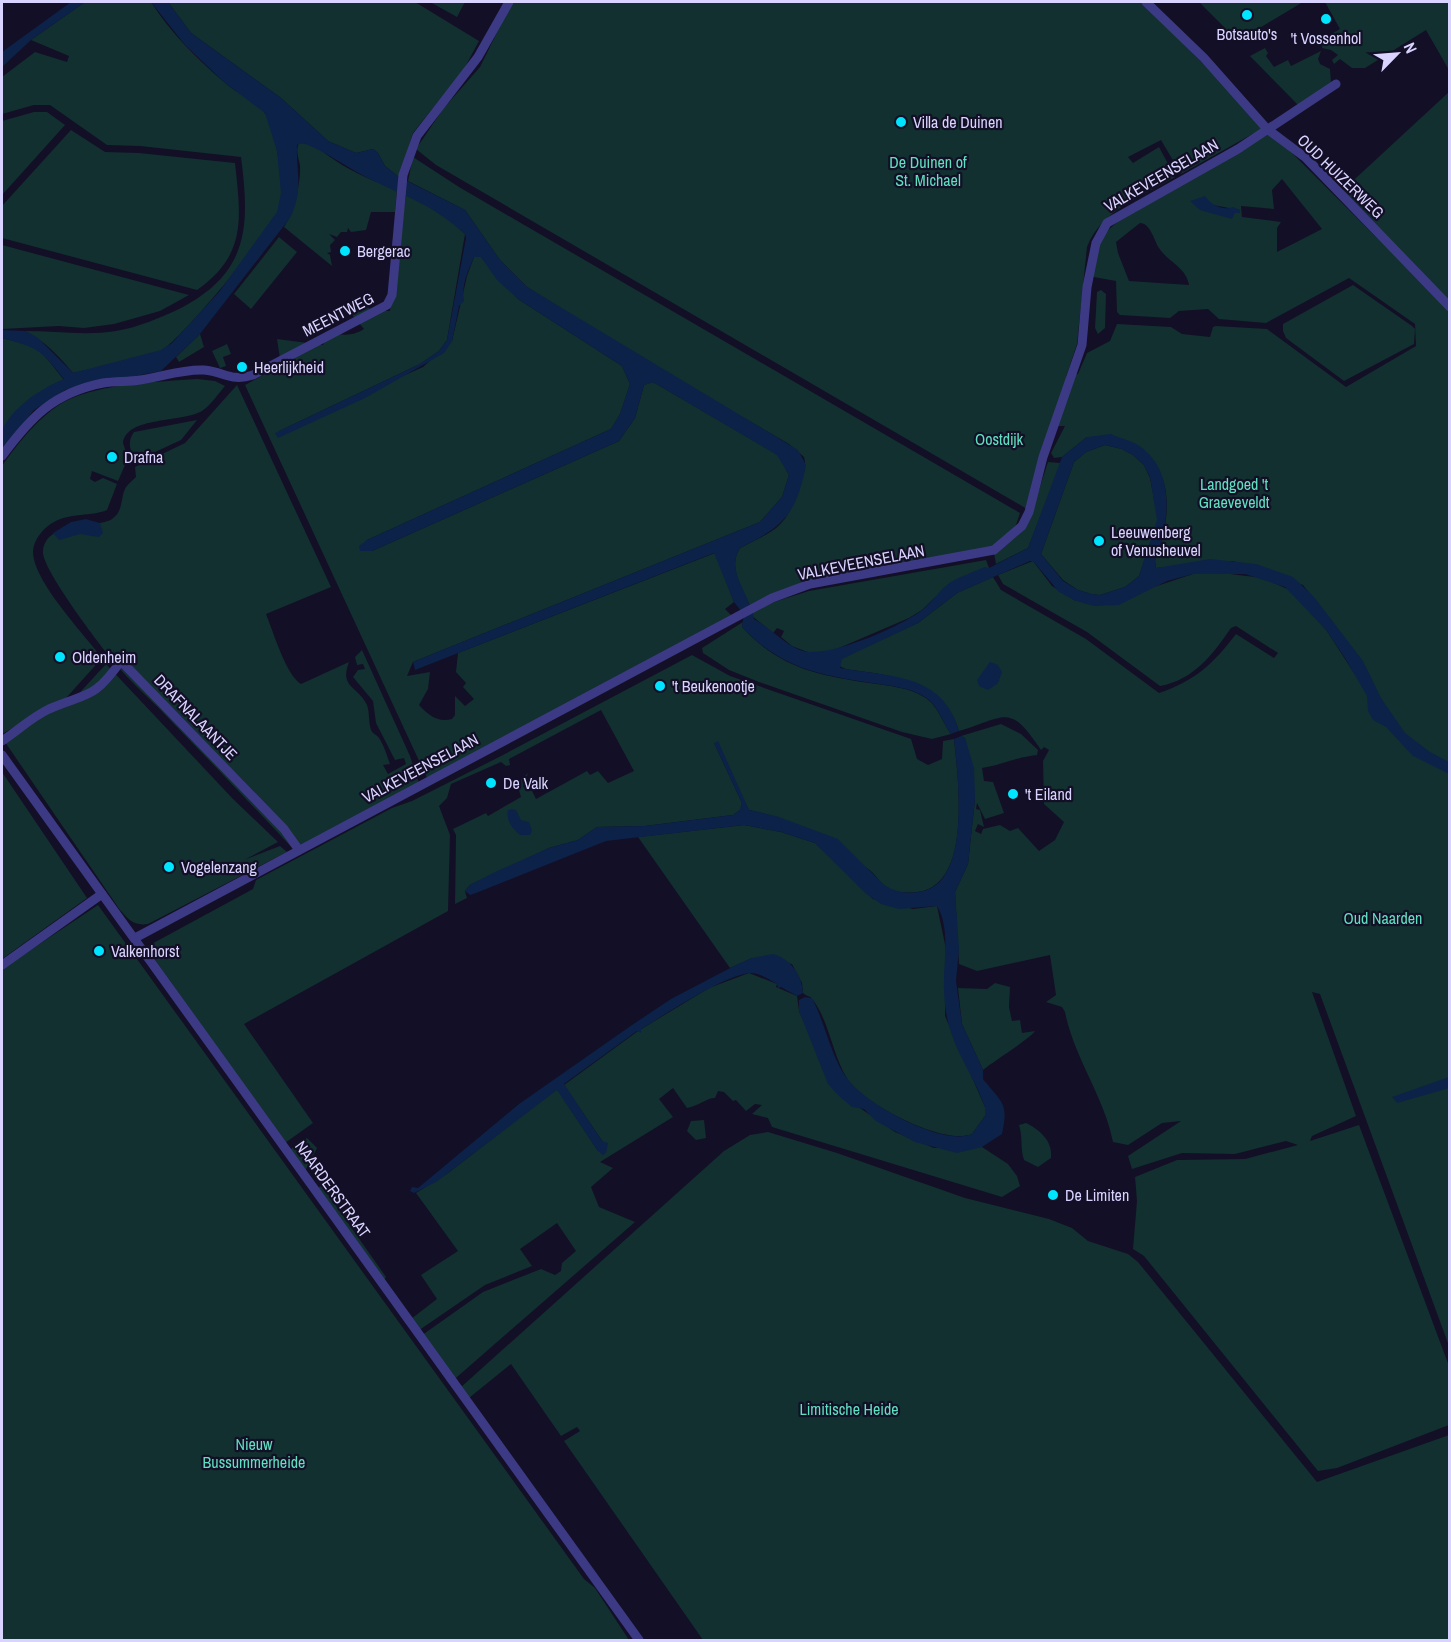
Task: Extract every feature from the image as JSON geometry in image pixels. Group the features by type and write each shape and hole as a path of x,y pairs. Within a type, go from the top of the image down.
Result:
{"street":[{"name":"MEENTWEG","path":"2,456 36,413 56,399 76,391 104,383 205,370 239,379 253,375 387,306 392,295 400,195 417,136 478,57 509,2"},
{"path":"1146,2 1204,58 1267,129"},
{"name":"OUD HUIZERWEG","path":"1336,84 1267,129 1306,158 1449,307"},
{"name":"VALKEVEENSELAAN","path":"135,938 758,605 810,584 989,552 1014,536 1029,512 1043,457 1082,345 1087,287 1096,243 1107,223 1267,129"},
{"name":"DRAFNALAANTJE","path":"2,741 47,710 94,692 106,682 121,661 268,811 299,850"},
{"name":"NAARDERSTRAAT","path":"2,755 639,1641"},
{"path":"2,965 102,894"}],"green space":[{"path":"85,2 151,2 175,34 204,64 229,86 260,108 268,120 276,144 281,197 280,206 262,236 207,305 173,342 162,350 141,358 73,373 51,349 25,331 82,333 116,331 149,322 181,308 203,294 220,279 232,263 240,245 245,205 241,157 140,146 107,145 50,105 34,105 2,114 2,77 35,52 67,62 69,56 31,40"},
{"path":"168,2 415,2 479,41 464,69 413,133 399,177 385,166 373,149 356,153 328,141 281,98 191,33"},
{"path":"430,2 465,2 457,17"},
{"path":"512,2 1143,2 1265,127 1181,174 1161,140 1128,157 1133,163 1159,147 1175,177 1124,205 1102,223 1093,234 1087,247 1077,344 1066,377 1078,374 1087,353 1110,341 1117,324 1171,327 1182,334 1210,337 1213,327 1216,326 1267,329 1346,387 1416,346 1415,324 1349,278 1266,323 1219,319 1208,309 1179,311 1170,318 1120,315 1117,312 1116,281 1094,277 1096,257 1103,237 1113,226 1154,197 1271,132 1449,310 1449,1346 1320,994 1312,992 1356,1116 1312,1136 1310,1141 1359,1125 1449,1366 1449,1425 1337,1468 1318,1471 1144,1256 1133,1249 1137,1201 1135,1177 1177,1160 1245,1159 1298,1145 1286,1141 1235,1154 1182,1153 1132,1169 1128,1156 1181,1121 1162,1123 1128,1145 1113,1142 1103,1109 1069,1029 1065,1012 1062,1007 1046,1002 1056,995 1050,955 977,971 959,964 955,892 968,864 975,799 965,738 961,736 1001,724 1021,734 1038,750 1037,755 982,768 984,781 993,782 1004,813 985,819 977,803 976,809 980,810 984,827 978,824 975,831 981,834 983,829 1000,825 1010,831 1018,828 1039,851 1055,840 1064,822 1044,804 1043,761 1049,750 1044,747 1041,750 1022,725 1006,717 959,731 952,714 929,690 898,678 839,666 842,658 918,623 957,593 993,577 1001,590 1086,639 1159,693 1183,683 1203,670 1236,634 1274,658 1278,653 1236,626 1231,628 1210,656 1193,672 1172,683 1160,686 1087,632 1003,584 998,575 1033,561 1052,586 1076,601 1151,588 1193,574 1222,573 1263,578 1292,591 1327,631 1354,673 1350,646 1303,585 1233,561 1156,568 1155,561 1165,527 1166,492 1162,476 1154,462 1142,450 1125,440 1087,437 1062,457 1054,458 1051,453 1065,426 1050,426 1027,509 436,165 416,149 443,109 480,67","holes":["1282,179 1322,229 1277,252 1277,228 1281,222 1242,217 1241,206 1274,209 1272,190","1191,201 1240,210 1227,214 1214,213 1201,209","1140,223 1143,224 1149,229 1163,253 1181,269 1189,285 1129,281 1116,242"]},
{"path":"1199,2 1303,2 1238,41"},
{"path":"1325,2 1449,2 1449,70 1426,30 1365,68 1352,68 1340,59 1334,64 1332,60 1338,55 1322,48 1324,38 1340,29"},
{"path":"1265,48 1268,53 1266,56 1274,67 1288,60 1291,66 1321,51 1318,59 1320,64 1330,69 1331,82 1299,106 1250,56"},
{"path":"1449,92 1449,302 1343,190"},
{"path":"34,112 47,112 65,125 2,195 2,121"},
{"path":"71,130 105,152 139,153 235,163 239,201 237,234 233,249 213,277 197,290 2,238 2,206"},
{"path":"299,143 314,146 358,174 397,189 395,212 371,212 366,230 351,232 348,228 347,232 341,232 337,237 329,234 335,240 330,245 331,252 327,253 330,255 332,266 284,227 298,190 300,166 297,152"},
{"path":"413,157 459,187 1020,513 1016,525 995,546 856,573 750,606 738,578 736,555 740,548 771,531 784,520 794,502 803,476 804,457 789,444 645,361 527,287 500,260 465,210 408,181"},
{"path":"406,194 441,212 465,234 447,340 439,351 420,364 275,433 423,367 452,341 467,276 474,257 481,257 518,299 622,366 630,384 620,414 611,429 367,540 361,551 372,551 619,441 635,418 644,385 653,382 778,455 789,475 782,497 760,522 413,662 407,676 430,672 428,689 419,705 434,717 447,720 452,719 455,715 455,696 465,706 474,699 463,687 466,683 456,672 458,653 715,553 734,602 725,609 731,615 427,778 245,385 281,365 277,339 323,345 329,332 347,335 364,329 347,309 352,298 374,311 390,311"},
{"path":"279,237 297,252 251,309 234,294"},
{"path":"2,245 189,295 160,311 114,324 84,328 59,326 2,329"},
{"path":"1353,285 1412,326 1415,329 1414,344 1344,381 1286,338 1283,324"},
{"path":"1101,290 1106,294 1105,328 1098,334 1095,328 1097,292"},
{"path":"200,334 204,347 179,362 176,357"},
{"path":"2,338 25,344 44,355 64,380 29,399 2,431"},
{"path":"227,344 231,354 223,357 226,366 220,368 212,351"},
{"path":"197,379 215,381 225,386 202,411 193,415 144,424 127,434 123,443 128,458 118,481 92,471 90,479 95,482 103,478 117,484 107,510 61,519 47,527 37,538 33,551 41,577 60,606 102,658 66,698 2,734 2,466 39,421 66,401 96,390 113,387"},
{"path":"237,385 331,587 266,614 285,662 295,679 301,684 349,662 346,677 367,705 372,732 381,741 390,764 383,765 388,774 406,764 404,758 395,760 376,723 373,701 353,677 358,670 365,669 363,664 357,665 355,657 362,650 410,756 419,783 295,851 113,661 61,589 51,573 43,551 46,541 62,529 105,522 116,516 126,487 136,477 135,467 185,443"},
{"path":"197,420 181,440 138,460 131,450 130,443 134,432"},
{"path":"1105,445 1122,449 1144,465 1150,478 1158,520 1139,576 1125,587 1100,595 1078,590 1063,580 1041,554 1074,462 1086,452"},
{"path":"1048,462 1061,463 1028,548 996,564 994,553 1034,505"},
{"path":"986,560 989,568 950,583 922,610 909,618 832,651 810,653 792,646 781,637 784,631 777,628 773,633 752,616 752,609 809,591"},
{"path":"743,622 742,627 756,641 785,661 816,673 898,687 918,694 933,704 951,734 932,739 902,732 759,682 729,670 703,653 702,648"},
{"path":"692,655 730,676 911,739 917,759 928,765 942,759 943,741 954,739 958,779 958,828 954,851 947,871 935,885 917,892 890,889 867,868 811,833 781,819 749,810 714,743 742,803 740,810 733,815 645,826 597,827 578,840 549,848 470,885 465,891 467,898 455,904 456,835 453,829 486,813 488,816 521,797 517,784 528,773 523,787 532,791 536,799 587,771 590,775 598,771 608,783 634,771 601,710 509,759 510,765 506,766 501,762 451,784 447,798 439,806 450,835 448,911 244,1024 313,1123 285,1143 146,947 253,889 256,880 392,808 412,801 503,755"},
{"path":"106,664 233,799 278,842 244,860 280,846 287,852 148,924 132,922 120,910 5,742 37,719 72,701"},
{"path":"2,772 87,898 2,959"},
{"path":"744,825 781,832 815,843 873,899 913,909 937,906 946,949 945,1016 985,1107 985,1116 972,1134 959,1136 925,1129 887,1111 857,1090 848,1080 838,1060 819,1009 812,998 803,993 802,983 792,964 752,958 730,968 638,837"},
{"name":"Nieuw Bussummerheide","path":"98,905 584,1579 595,1588 629,1640 2,1640 2,969"},
{"path":"749,973 777,984 776,987 797,996 799,1011 815,1046 860,1108 895,1132 934,1148 982,1147 1008,1164 1017,1176 1020,1186 1002,1197 772,1127 768,1118 752,1114 762,1105 755,1104 746,1111 724,1092 718,1091 715,1098 687,1108 673,1088 659,1099 673,1117 600,1162 613,1168 591,1187 599,1207 635,1222 449,1384 418,1338 483,1292 541,1269 555,1275 561,1271 562,1263 576,1251 557,1223 520,1249 532,1266 485,1285 415,1333 407,1322 437,1299 421,1275 458,1251 416,1193 448,1173 557,1089 598,1151 607,1148 564,1085 638,1031 709,988"},
{"path":"995,983 1010,987 1009,1007 1012,1021 1020,1020 1022,1033 1035,1031 983,1070 962,1024 958,988 987,989"},
{"path":"704,1120 706,1138 696,1140 687,1131 691,1121"},
{"path":"1026,1123 1041,1133 1050,1146 1051,1158 1038,1167 1024,1160 1019,1125"},
{"name":"Limitische Heide","path":"768,1132 837,1153 965,1198 1049,1219 1072,1228 1088,1241 1128,1254 1138,1262 1317,1482 1449,1435 1449,1640 703,1640 564,1441 580,1431 577,1427 561,1436 511,1364 469,1398 460,1388 724,1151 750,1135"},
{"path":"307,1138 317,1148 304,1173 289,1150"},
{"path":"322,1186 386,1277 381,1284 315,1188"}],"water":[{"path":"71,2 85,2 31,40 2,67 2,52"},
{"path":"151,2 168,2 191,33 281,98 328,141 356,153 373,149 385,166 399,177 465,210 500,260 527,287 798,450 806,465 798,496 792,507 778,525 740,548 736,555 738,578 750,606 741,611 734,602 714,553 415,670 413,662 760,522 782,497 789,475 777,455 653,382 644,385 635,418 619,441 372,551 360,551 359,546 367,540 611,429 620,414 630,384 622,366 518,299 497,280 481,257 474,257 463,290 464,301 459,306 452,341 444,353 365,398 278,438 275,433 420,364 439,351 447,340 466,238 465,234 452,223 428,207 303,143 297,145 298,190 290,218 200,334 161,371 65,390 34,410 2,450 2,431 12,415 37,393 64,379 44,355 32,347 2,338 2,330 25,331 37,337 73,373 161,350 172,343 219,292 277,212 281,193 277,151 265,113 225,83 185,45"},
{"path":"1205,196 1218,206 1233,207 1240,210 1240,213 1235,213 1232,219 1200,210 1190,201"},
{"path":"1111,434 1132,442 1151,456 1159,469 1164,483 1166,514 1155,561 1156,568 1210,559 1256,564 1293,577 1314,597 1363,661 1381,698 1405,733 1430,752 1449,762 1449,774 1413,756 1386,727 1373,720 1368,711 1367,696 1345,658 1327,631 1285,587 1245,574 1193,574 1167,581 1119,605 1094,606 1076,601 1059,592 1033,561 1030,561 957,593 918,623 842,659 840,668 895,677 928,688 941,698 951,712 959,731 951,734 937,709 925,697 899,687 834,677 801,667 771,652 742,627 744,614 752,609 754,619 794,647 812,652 862,640 911,618 925,608 951,582 985,567 989,568 1028,548 1062,457 1087,437","holes":["1105,445 1122,449 1144,465 1150,477 1157,520 1139,576 1125,587 1100,595 1091,594 1078,590 1063,581 1041,554 1074,462 1086,452"]},
{"path":"86,519 100,523 103,533 99,537 80,534 59,540 53,533 71,522"},
{"path":"990,662 998,665 1002,672 998,683 988,690 979,686 977,680"},
{"path":"961,736 965,738 974,768 975,799 968,864 955,892 959,949 956,981 962,1024 983,1070 983,1079 999,1099 1005,1115 1002,1134 982,1147 957,1153 915,1142 876,1121 864,1109 852,1107 828,1084 799,1011 799,1000 805,997 812,998 843,1073 873,1102 907,1122 943,1135 972,1134 985,1116 985,1107 958,1051 948,1024 944,989 944,925 937,906 899,909 881,904 865,893 815,843 781,832 744,825 606,841 476,893 470,895 465,891 470,885 495,872 549,848 578,840 597,827 645,826 733,815 740,810 742,803 714,743 718,741 749,810 776,816 838,839 884,885 901,892 919,892 936,885 947,871 954,851 959,802 954,739"},
{"path":"508,810 516,810 521,820 529,822 532,830 530,835 520,835 512,827"},
{"path":"773,954 790,964 798,974 803,993 797,996 781,987 778,988 777,984 754,973 726,980 641,1029 641,1033 637,1031 564,1084 602,1141 608,1143 606,1153 603,1155 557,1090 436,1182 414,1193 410,1191 412,1187 418,1188 519,1104 671,999 752,958"},
{"path":"1449,1077 1449,1088 1397,1103 1392,1097"}],"place":[{"name":"Botsauto's","path":"1247,15"},
{"name":"'t Vossenhol","path":"1326,19"},
{"name":"Villa de Duinen","path":"901,122"},
{"name":"Bergerac","path":"345,251"},
{"name":"Heerlijkheid","path":"242,367"},
{"name":"Drafna","path":"112,457"},
{"name":"Leeuwenberg of Venusheuvel","path":"1099,541"},
{"name":"Oldenheim","path":"60,657"},
{"name":"'t Beukenootje","path":"660,686"},
{"name":"De Valk","path":"491,783"},
{"name":"'t Eiland","path":"1013,794"},
{"name":"Vogelenzang","path":"169,867"},
{"name":"Valkenhorst","path":"99,951"},
{"name":"De Limiten","path":"1053,1195"}],"park label":[{"name":"De Duinen of St. Michael","path":"928,171"},
{"name":"Oostdijk","path":"999,439"},
{"name":"Landgoed 't Graeveveldt","path":"1234,493"},
{"name":"Oud Naarden","path":"1383,918"}]}
